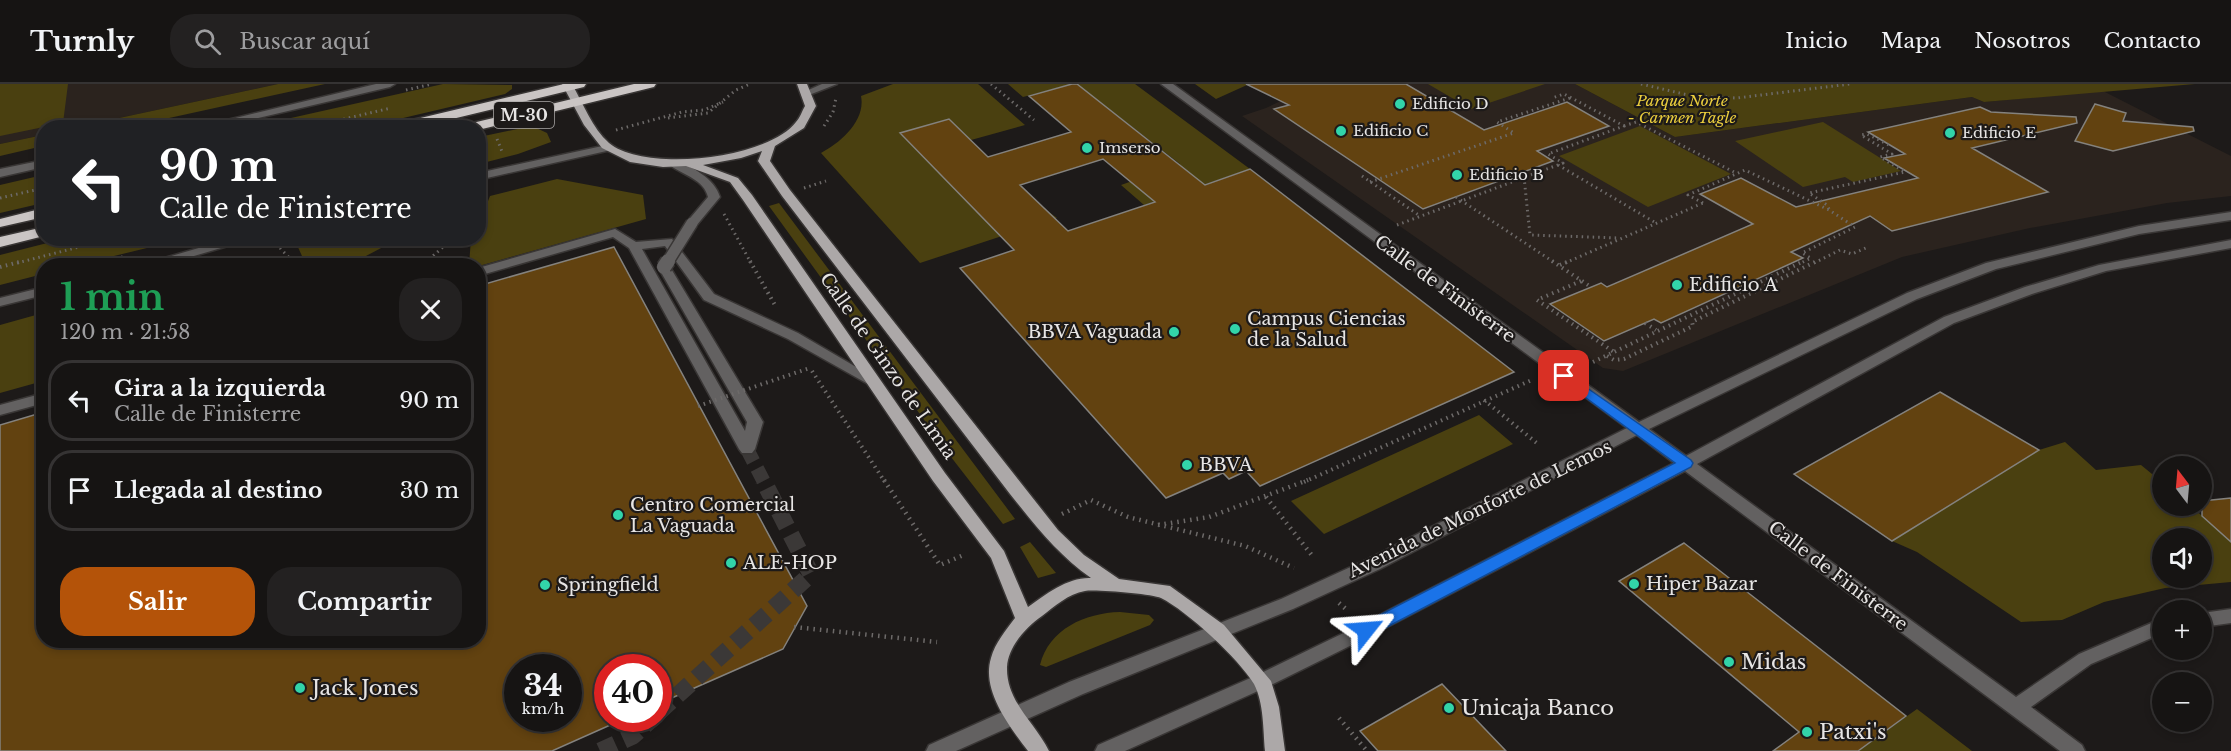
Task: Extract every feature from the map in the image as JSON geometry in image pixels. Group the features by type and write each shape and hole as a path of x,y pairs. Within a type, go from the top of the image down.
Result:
{"highway":[{"name":"M-30","path":"486,124 650,84"},
{"name":"M-30","path":"429,120 572,85"},
{"path":"0,223 36,214"},
{"path":"0,242 36,233"}],"main road":[{"path":"572,85 578,102 607,148 644,163 691,165 729,158 769,146 784,138 807,118 811,108 805,88"},
{"name":"Calle de Ginzo de Limia","path":"769,146 764,161 786,193 1022,498 1052,534 1078,560 1115,585"},
{"name":"Calle de Ginzo de Limia","path":"691,165 734,180 939,477 998,555 1024,619"},
{"name":"Calle de Ginzo de Limia","path":"1039,751 1013,716 1002,692 998,668 1006,644 1024,619 1059,594 1084,584 1164,591 1218,630 1262,681 1270,707 1275,751"}],"street":[{"path":"234,120 390,84"},
{"path":"805,88 832,84"},
{"name":"Calle de Finisterre","path":"1166,84 1686,463 2074,751"},
{"path":"486,175 607,148"},
{"path":"486,270 615,233 634,246 747,449 756,422 664,267 692,224 714,197 713,190 707,183 688,174 675,164"},
{"path":"0,173 36,165"},
{"name":"Avenida de Monforte de Lemos","path":"936,751 1013,716 1218,630 1287,604 1374,564 1639,429 1911,296 1991,266 2139,230 2231,216"},
{"path":"634,246 668,242 709,297 793,336 873,381"},
{"path":"1105,751 1262,681 1366,630 1686,463 1949,320 2030,290 2104,268 2231,244"},
{"path":"173,258 219,246"},
{"path":"0,302 36,293"},
{"path":"0,314 36,294"},
{"path":"0,410 36,400"},
{"path":"2212,619 2231,616"},
{"path":"2015,708 2085,659 2152,630"}],"path":[{"path":"622,129 665,118 704,114 713,110 739,87 750,84"},
{"path":"991,84 1034,120"},
{"path":"1641,84 1696,97 1719,99 1796,93 1850,84"},
{"path":"1552,98 1564,94 1624,126"},
{"path":"1370,182 1514,132 1497,122 1571,98"},
{"path":"1397,225 1563,163 1548,154 1636,122 1737,174"},
{"path":"1829,210 1827,205 1809,193 1905,172 1880,157 1892,154 1861,135 1867,134 1889,146 1881,147"},
{"path":"495,136 505,159"},
{"path":"1558,165 1656,223"},
{"path":"1560,266 1703,203 1688,195 1745,170 1829,210 1855,227 1802,253 1811,258 1593,362"},
{"path":"1362,176 1420,216"},
{"path":"1524,177 1530,235"},
{"path":"798,190 826,181"},
{"path":"0,198 36,190"},
{"path":"1456,197 1591,287"},
{"path":"722,212 810,368 940,565 966,554"},
{"path":"1519,239 1530,235 1620,238"},
{"path":"0,267 83,246"},
{"path":"430,258 444,246"},
{"path":"1606,355 1614,360 1624,359 1693,326 1692,322 1840,250 1852,254 1868,247"},
{"path":"280,248 289,258"},
{"path":"1582,281 1537,300 1614,352"},
{"path":"1645,323 1657,331"},
{"path":"698,406 810,368"},
{"path":"1158,525 1209,517 1284,491 1534,378"},
{"path":"1484,400 1538,444"},
{"path":"1266,497 1314,558"},
{"path":"1061,514 1090,501 1128,517 1245,546 1294,568"},
{"path":"1339,603 1347,610"},
{"path":"794,627 937,642"},
{"path":"1339,718 1367,751"}],"shaded area":[{"path":"0,84 278,84 110,120 36,120 36,136 0,144"},
{"path":"1317,84 1575,84 1675,137 1972,97 1984,102 2103,91 2231,156 2231,196 2167,203 2030,228 1902,257 1623,371 1603,368 1242,116 1266,108"}],"green space":[{"path":"0,84 68,84 63,120 36,120 36,129 0,136"},
{"path":"278,84 325,84 160,120 110,120"},
{"path":"443,84 512,85 512,89 505,94 395,120 282,120"},
{"path":"893,84 978,84 1025,125 971,140 949,119 900,133 992,227 1045,209 1057,218 920,263 821,153 843,137 856,122 860,114 861,96"},
{"path":"1008,84 1072,84 1023,97"},
{"path":"1077,84 1135,84 1250,169 1144,205 1121,185 1180,164"},
{"path":"1195,84 1246,84 1247,85 1216,99"},
{"path":"1428,84 1545,84 1471,109"},
{"name":"Parque Norte - Carmen Tagle","path":"1575,84 2195,84 1984,102 1972,97 1675,137"},
{"path":"1823,122 1901,171 1853,182 1845,177 1803,187 1735,141"},
{"path":"532,126 547,133 551,142 486,162 486,136"},
{"path":"1640,126 1731,174 1648,207 1559,156"},
{"path":"36,136 36,148 0,156 0,144"},
{"path":"36,177 36,205 0,213 0,185"},
{"path":"557,179 643,195 646,219 486,264 486,258 470,258 470,246 486,246 486,206 490,196"},
{"path":"779,203 1015,519 1003,524 951,457 769,206"},
{"path":"36,246 155,246 106,258 36,258 36,276 0,285 0,255"},
{"path":"297,246 385,246 360,258 306,258 302,256"},
{"path":"36,315 36,383 0,393 0,325"},
{"path":"1479,415 1513,444 1324,534 1291,501"},
{"path":"2065,442 2096,470 2141,465 2152,474 2152,516 2202,516 2231,542 2231,582 2212,584 2212,528 2152,528 2152,588 2165,588 2104,602 2062,620 2021,622 1917,552 1892,541 2039,450"},
{"path":"1030,542 1056,573 1038,578 1020,547"},
{"path":"1120,612 1149,615 1154,620 1150,625 1046,667 1040,665 1051,642 1070,625 1094,616"},
{"path":"1917,709 1972,751 1858,751"}],"building":[{"name":"Campus Ciencias de la Salud","path":"1077,84 1205,185 1250,169 1514,372 1260,486 1246,471 1229,479 1223,473 1166,498 960,268 1014,250 900,133 949,119 988,157 1071,132 1029,96","holes":["1103,159 1155,202 1068,231 1020,185"]},
{"path":"1246,84 1406,84 1484,130 1567,102 1609,126 1537,151 1553,161 1423,209 1274,109 1289,105"},
{"path":"2095,104 2126,113 2123,121 2193,127 2194,131 2113,151 2075,141"},
{"path":"1980,107 1991,112 2076,117 2077,123 1972,148 2048,192 1892,231 1870,216 1791,252 1803,258 1661,323 1654,319 1604,341 1550,304 1601,283 1607,287 1753,224 1700,194 1741,178 1796,207 1918,178 1884,158 1905,154 1868,132"},
{"name":"Centro Comercial La Vaguada","path":"614,247 807,606 783,649 672,698 672,654 594,654 595,732 552,751 0,751 0,425 36,414 36,648 486,648 486,284"},
{"path":"1940,392 2039,450 1892,541 1794,474"},
{"path":"2231,498 2231,542 2202,516 2212,516 2212,500"},
{"path":"1684,543 1906,716 1858,751 1773,751 1799,732 1619,581"},
{"path":"1442,684 1506,751 1378,751 1360,731"}],"tunnel":[{"path":"747,449 764,482"},
{"path":"672,700 811,574 763,480"},
{"path":"600,751 637,732"}],"place":[{"name":"Edificio D","path":"1400,104"},
{"name":"Edificio C","path":"1341,131"},
{"name":"Edificio E","path":"1950,133"},
{"name":"Imserso","path":"1087,148"},
{"name":"Edificio B","path":"1457,175"},
{"name":"Edificio A","path":"1677,285"},
{"name":"Campus Ciencias de la Salud","path":"1235,329"},
{"name":"BBVA Vaguada","path":"1174,332"},
{"name":"BBVA","path":"1187,465"},
{"name":"Centro Comercial La Vaguada","path":"618,515"},
{"name":"ALE-HOP","path":"731,563"},
{"name":"Hiper Bazar","path":"1634,584"},
{"name":"Springfield","path":"545,585"},
{"name":"Midas","path":"1729,662"},
{"name":"Jack Jones","path":"300,688"},
{"name":"Unicaja Banco","path":"1449,708"},
{"name":"Patxi's","path":"1807,732"}],"route":[{"path":"1366,630 1686,463 1564,376"}]}
